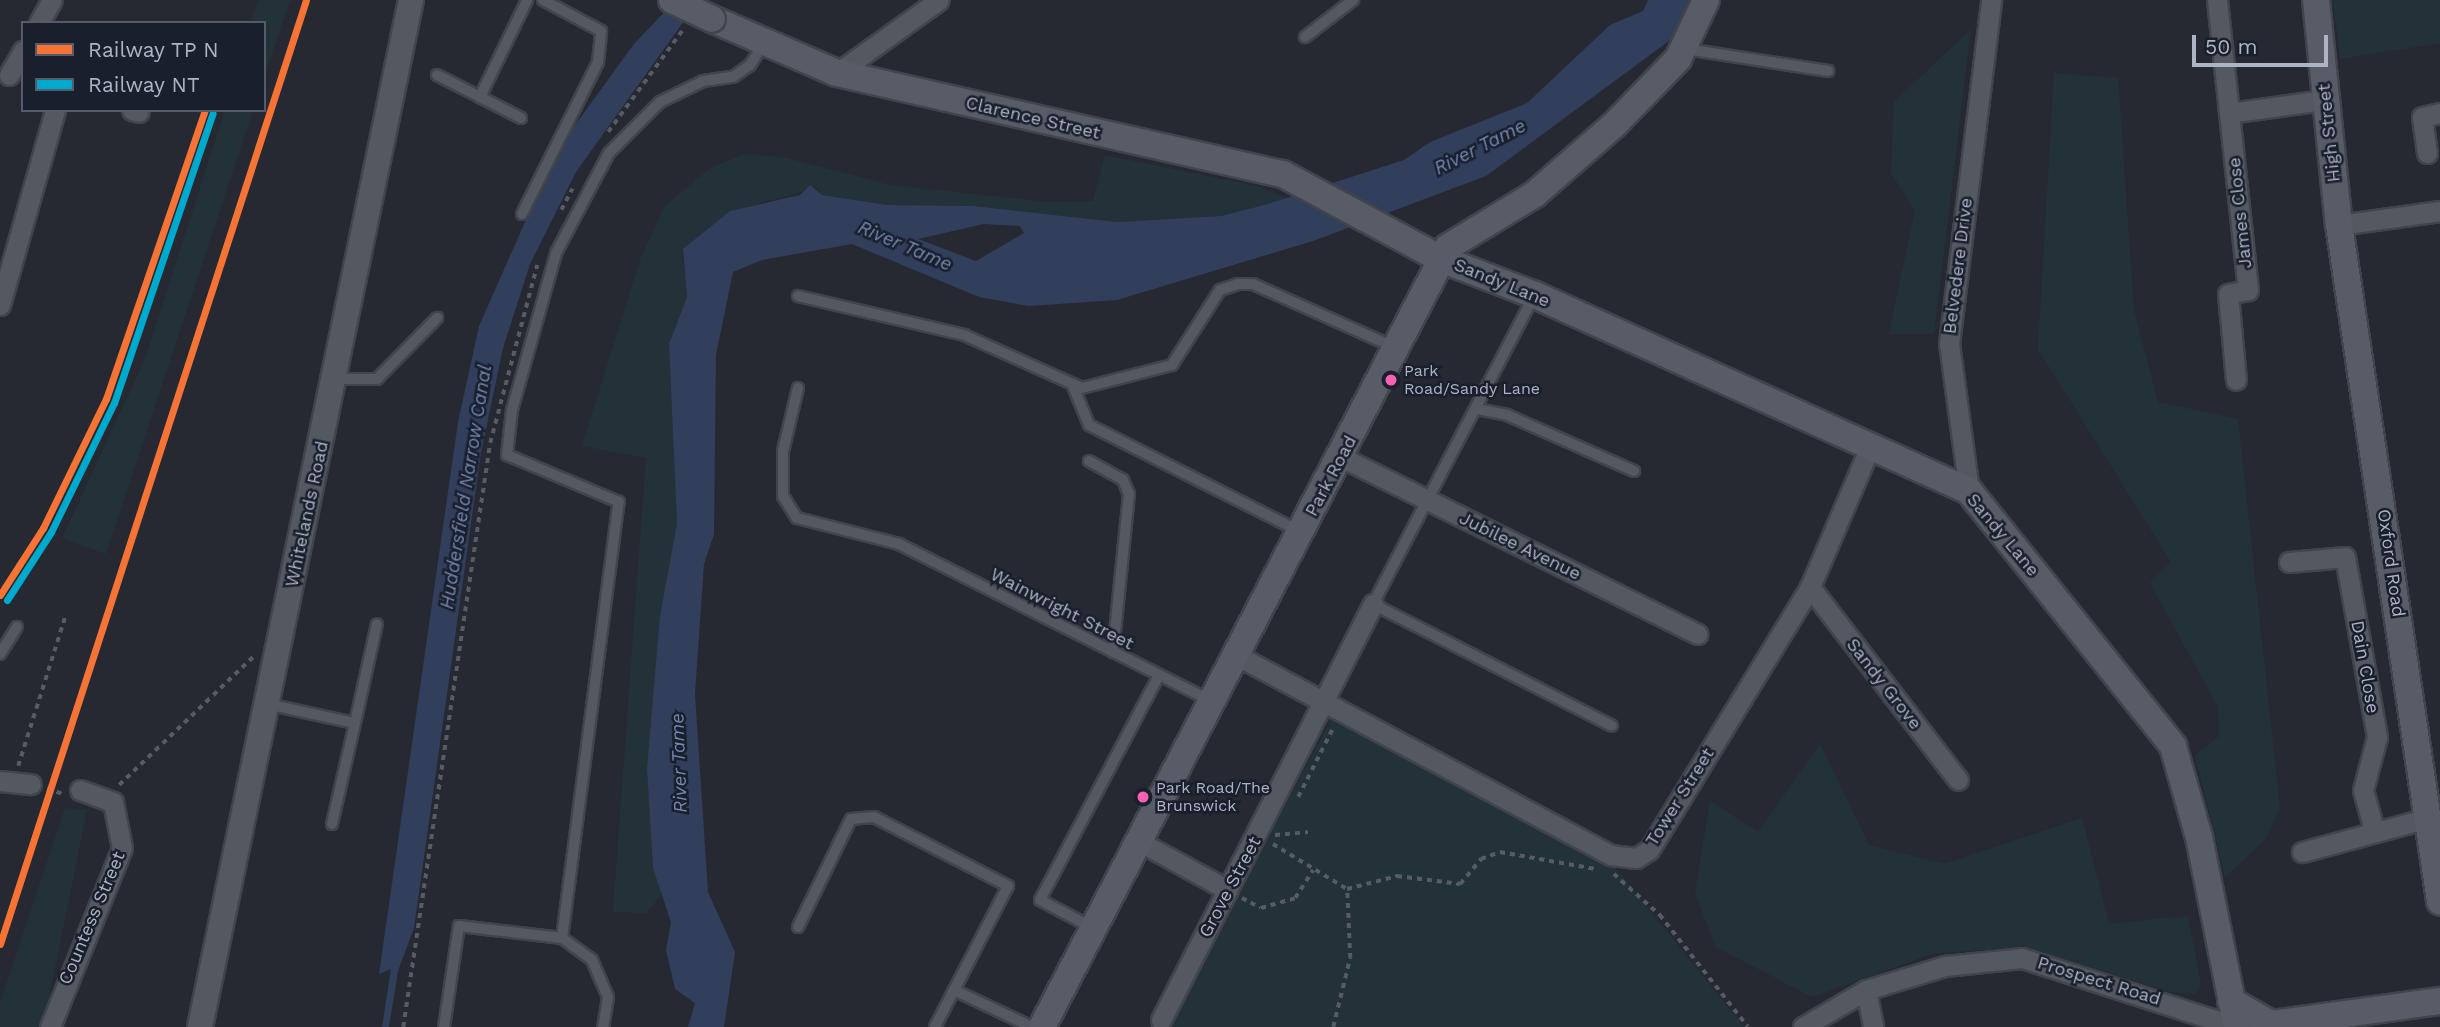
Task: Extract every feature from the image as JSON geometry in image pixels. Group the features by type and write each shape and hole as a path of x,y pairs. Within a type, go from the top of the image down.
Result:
{"main road":[{"name":"Clarence Street","path":"672,0 701,20 765,42 837,73 1283,174 1393,237"},
{"name":"Park Road","path":"1042,1027 1398,349 1441,259 1458,238 1565,169 1686,49 1706,0"},
{"name":"High Street","path":"2316,0 2324,100 2339,225"},
{"name":"Oxford Road","path":"2339,225 2440,901"},
{"name":"Sandy Lane","path":"1393,237 1441,259 1535,295 1969,491 2173,746 2199,837 2237,1027"},
{"path":"2231,1001 2271,1024 2304,1024 2440,1001"}],"street":[{"path":"40,21 52,0"},
{"name":"Whitelands Road","path":"200,1027 411,0"},
{"path":"837,73 939,0"},
{"name":"Belvedere Drive","path":"1969,491 1949,344 1991,0"},
{"path":"2217,0 2229,113 2324,100"},
{"path":"10,76 21,55"},
{"path":"0,305 54,112"},
{"name":"James Close","path":"2229,113 2248,289 2228,294 2236,380"},
{"path":"2427,153 2422,117 2440,113"},
{"path":"2339,225 2440,211"},
{"name":"Tower Street","path":"1236,655 1325,700 1603,851 1626,859 1649,850 1810,587 1870,447"},
{"name":"Jubilee Avenue","path":"1340,457 1698,634"},
{"name":"Dain Close","path":"2289,562 2345,557 2377,737 2363,790 2374,830"},
{"name":"Sandy Grove","path":"1810,587 1958,780"},
{"name":"Grove Street","path":"1161,1020 1373,604"},
{"path":"80,790 105,798"},
{"name":"Countess Street","path":"50,1027 122,848 121,820 105,798"},
{"path":"2302,852 2374,830 2428,818"},
{"path":"1140,842 1228,890"},
{"name":"Prospect Road","path":"1802,1027 1866,990 1945,966 2022,958 2092,975 2237,1027"},
{"path":"1866,990 1873,1027"}],"lane":[{"path":"480,97 527,0"},
{"path":"522,214 598,62 601,31 543,0"},
{"path":"1306,37 1353,0"},
{"path":"562,938 619,502 507,454 512,410 556,253 609,153 660,102 703,81 733,77 750,65 765,42"},
{"path":"1686,49 1828,71"},
{"path":"437,75 521,118"},
{"path":"797,296 964,335 1073,386 1091,389 1172,365 1220,290 1238,284 1253,284 1398,349"},
{"path":"1535,295 1373,604 1612,726"},
{"path":"335,379 377,379 437,318"},
{"path":"1073,386 1089,425 1301,532"},
{"name":"Wainwright Street","path":"798,388 783,451 783,496 797,517 899,544 1211,701"},
{"path":"1477,410 1507,415 1634,471"},
{"path":"1088,461 1123,480 1129,494 1113,652"},
{"path":"332,824 377,624"},
{"path":"0,654 18,626"},
{"path":"1094,929 1040,900 1159,675"},
{"path":"267,704 355,723"},
{"path":"798,927 851,819 874,817 1008,886 935,1027"},
{"path":"444,1027 459,926 562,938 592,960 608,998 603,1027"},
{"path":"954,990 1032,1027"}],"path":[{"path":"605,136 701,20"},
{"path":"556,220 580,176"},
{"path":"404,1027 489,443 540,256"},
{"path":"15,781 66,614"},
{"path":"105,798 256,654 277,657"},
{"path":"1308,832 1272,836 1273,845 1347,889 1397,876 1460,884 1481,859 1500,852 1614,873"},
{"path":"1603,851 1614,873 1660,915 1748,1027"},
{"path":"1228,890 1261,908 1295,898 1313,869"},
{"path":"1333,1027 1350,958 1347,889"}],"shaded area":[{"path":"258,0 290,0 266,71 266,21 252,21"},
{"path":"2333,0 2440,0 2440,43 2340,59"},
{"path":"1971,29 1934,334 1889,334 1915,210 1891,173 1894,102"},
{"path":"2054,73 2118,78 2134,311 2158,402 2238,419 2280,809 2265,840 2225,877 2195,755 2219,736 2218,707 2150,583 2171,562 2038,349"},
{"path":"224,112 252,112 106,554 62,538 145,359"},
{"path":"743,154 783,157 890,185 1048,202 1093,201 1105,155 1257,186 1288,199 1221,216 1117,222 974,206 887,205 822,195 816,188 730,211 682,252 687,297 669,344 677,524 647,769 653,868 663,892 647,913 613,912 646,458 582,446 641,257 665,206 709,169"},
{"path":"1331,720 1614,866 1744,1027 1166,1027"},
{"path":"1820,744 1869,845 1945,864 2082,818 2109,924 2188,916 2201,985 2195,994 2170,992 2027,948 1934,953 1812,997 1716,947 1695,894 1710,801 1758,832"},
{"path":"65,808 87,810 43,1027 0,1027 0,1003"}],"water":[{"name":"Huddersfield Narrow Canal","path":"676,0 699,0 576,172 530,264 503,348 481,453 414,928 398,971 389,1027 382,1027 391,969 379,974 458,422 479,326 548,170 575,125 634,44"},
{"name":"River Tame","path":"1648,0 1691,0 1681,32 1486,176 1313,241 1117,300 1029,306 979,297 852,244 762,260 733,272 716,355 714,534 704,564 695,694 708,892 735,952 724,1027 688,1027 695,1003 675,989 666,950 671,922 653,868 647,769 660,616 677,524 669,344 687,297 683,249 730,211 800,195 810,185 822,195 887,205 974,206 1117,222 1221,216 1268,204 1404,160 1430,142 1527,103 1610,25 1643,11","holes":["984,224 1020,226 1024,233 976,261 918,239"]}],"transit line":[{"path":"0,944 306,0"},
{"path":"0,595 43,528 106,399 204,112"}],"rail line":[{"name":"NT","path":"7,600 51,532 114,403 213,113"}],"place":[{"name":"Park Road/Sandy Lane","path":"1391,380"},
{"name":"Park Road/The Brunswick","path":"1143,797"}]}
